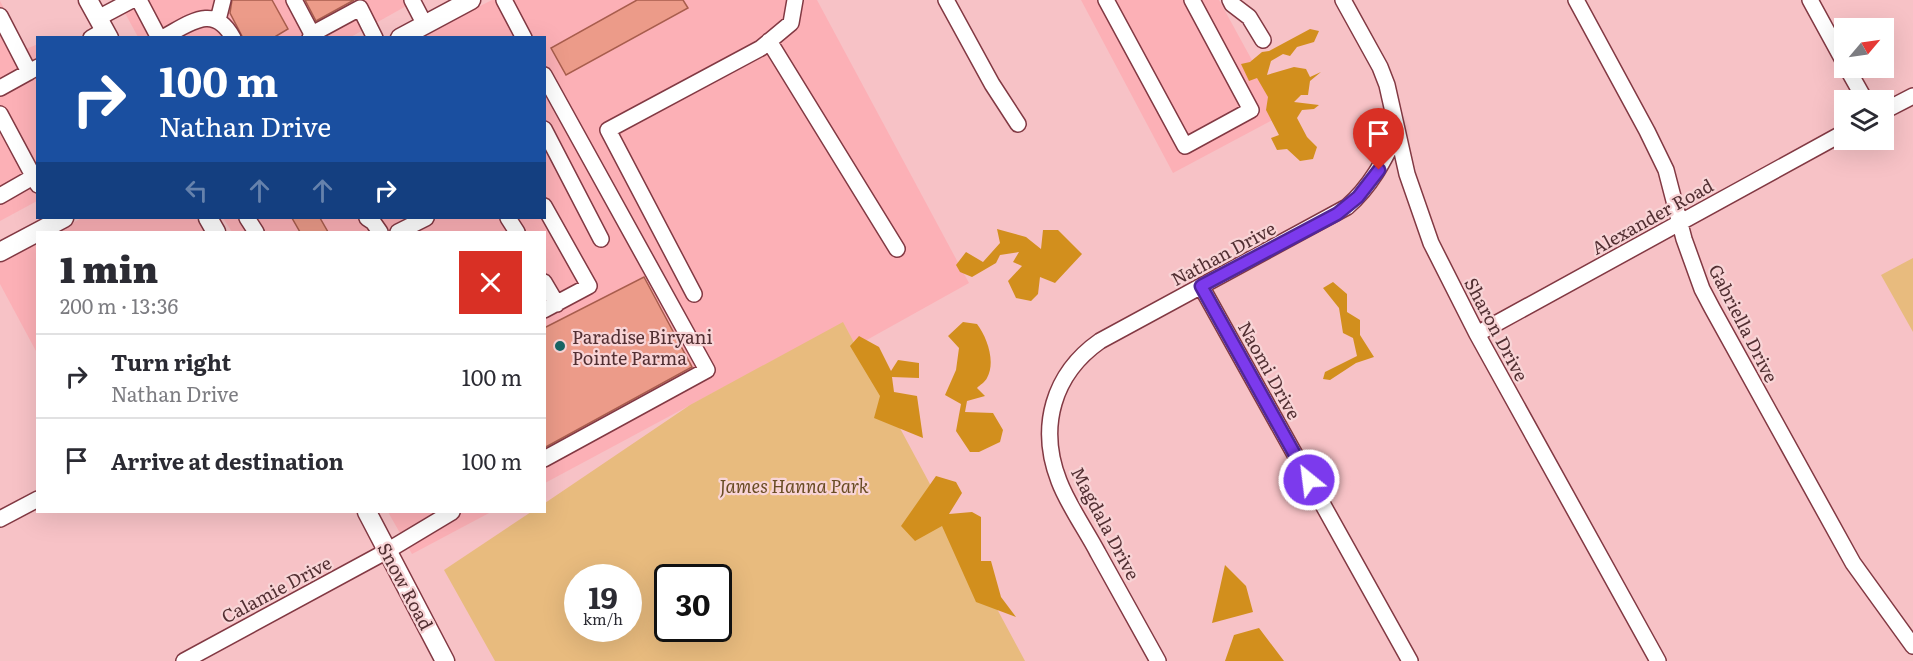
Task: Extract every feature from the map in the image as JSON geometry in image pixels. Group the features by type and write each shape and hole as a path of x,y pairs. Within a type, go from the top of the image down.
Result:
{"main road":[{"path":"88,0 101,31"},
{"path":"404,36 451,5 471,0"},
{"path":"37,231 58,219"},
{"path":"0,252 36,232"},
{"name":"Snow Road","path":"368,513 445,661"}],"street":[{"path":"101,31 132,0"},
{"path":"139,0 160,36"},
{"path":"218,20 223,0"},
{"path":"294,0 311,36 360,8 374,36"},
{"path":"412,0 425,24"},
{"path":"504,0 519,36"},
{"path":"694,294 608,130 761,48 791,23 795,0"},
{"path":"946,0 992,84 1018,124"},
{"path":"1106,0 1185,146 1251,110 1192,0"},
{"path":"1230,0 1249,17 1263,40"},
{"name":"Sharon Drive","path":"1342,0 1387,85 1407,174 1431,243 1477,334 1643,638 1658,661"},
{"name":"Gabriella Drive","path":"1576,0 1666,170 1684,239 1702,289 1853,563 1913,646"},
{"path":"1810,0 1834,44"},
{"path":"0,16 33,70 0,88"},
{"path":"165,36 203,17 218,20 228,27 232,36"},
{"path":"769,41 897,249"},
{"path":"546,79 707,370 546,458"},
{"path":"1894,106 1913,96"},
{"path":"0,114 35,181 0,196"},
{"name":"Nathan Drive","path":"1055,394 1069,370 1088,349 1347,207 1373,178 1397,134"},
{"path":"550,151 577,135"},
{"path":"546,136 550,151 602,239"},
{"name":"Alexander Road","path":"1477,334 1834,138"},
{"path":"546,210 589,286 551,307 546,289"},
{"path":"368,219 379,231"},
{"path":"400,231 424,219"},
{"name":"Naomi Drive","path":"1201,286 1410,661"},
{"name":"Magdala Drive","path":"1055,394 1048,443 1059,482 1158,661"},
{"path":"0,519 36,500"},
{"name":"Calamie Drive","path":"184,661 387,551 426,518 448,513"}],"shaded area":[{"path":"118,0 417,0 353,36 137,36"},
{"path":"492,0 817,0 969,283 856,346 843,323 546,482 546,231 231,231 224,219 546,219 546,36 421,36"},
{"path":"1081,0 1219,0 1282,115 1173,173"},
{"path":"0,1 26,49 36,45 36,202 0,221"},
{"path":"1310,29 1319,31 1314,42 1297,47 1290,56 1283,54 1271,61 1267,75 1294,67 1306,69 1310,77 1321,72 1310,81 1308,95 1301,95 1294,102 1319,105 1314,109 1302,110 1297,118 1307,137 1317,147 1313,159 1300,161 1287,149 1277,150 1271,138 1279,135 1266,110 1268,97 1257,78 1249,81 1241,64 1250,62 1262,52 1269,51"},
{"path":"80,219 197,219 203,231 57,231"},
{"path":"997,229 1026,237 1041,249 1043,230 1058,230 1082,254 1055,283 1040,277 1038,294 1031,301 1016,298 1008,281 1022,266 1013,262 1019,252 1000,255 996,263 972,277 960,272 956,265 966,252 983,262 1000,243"},
{"path":"36,243 36,351 0,284 0,263"},
{"path":"1333,282 1347,294 1347,312 1360,320 1360,335 1374,357 1356,363 1330,380 1323,379 1325,372 1357,356 1353,338 1343,333 1339,308 1323,288"},
{"path":"963,322 977,324 981,329 989,350 991,365 987,378 977,388 985,396 967,401 965,412 993,413 1003,430 1000,442 979,452 970,452 956,431 961,404 945,395 956,370 959,348 948,336"},
{"path":"859,336 879,347 891,371 898,360 919,363 919,378 892,377 894,392 917,396 923,438 874,418 880,396 850,346"},
{"path":"936,476 956,482 962,493 949,514 972,512 981,517 981,561 991,561 1001,597 1016,617 976,602 942,526 915,541 901,526"},
{"path":"389,513 489,513 412,554"},
{"path":"1225,565 1246,586 1253,612 1212,623"},
{"path":"1259,628 1284,661 1225,661 1234,635"}],"green space":[{"path":"1913,258 1913,332 1881,275"},
{"name":"James Hanna Park","path":"843,322 1025,661 495,661 444,570 530,513 546,513 546,502 690,405"}],"building":[{"path":"232,0 272,0 288,29 276,36 242,36 230,13"},
{"path":"305,0 354,0 316,21"},
{"path":"637,0 683,0 688,8 566,75 551,48"},
{"path":"293,219 321,219 327,231 299,231"},
{"path":"644,277 692,367 546,447 546,327"}],"place":[{"name":"Paradise Biryani Pointe Parma","path":"560,346"}],"route":[{"path":"1309,480 1201,286 1337,214 1358,197 1379,170"}]}
